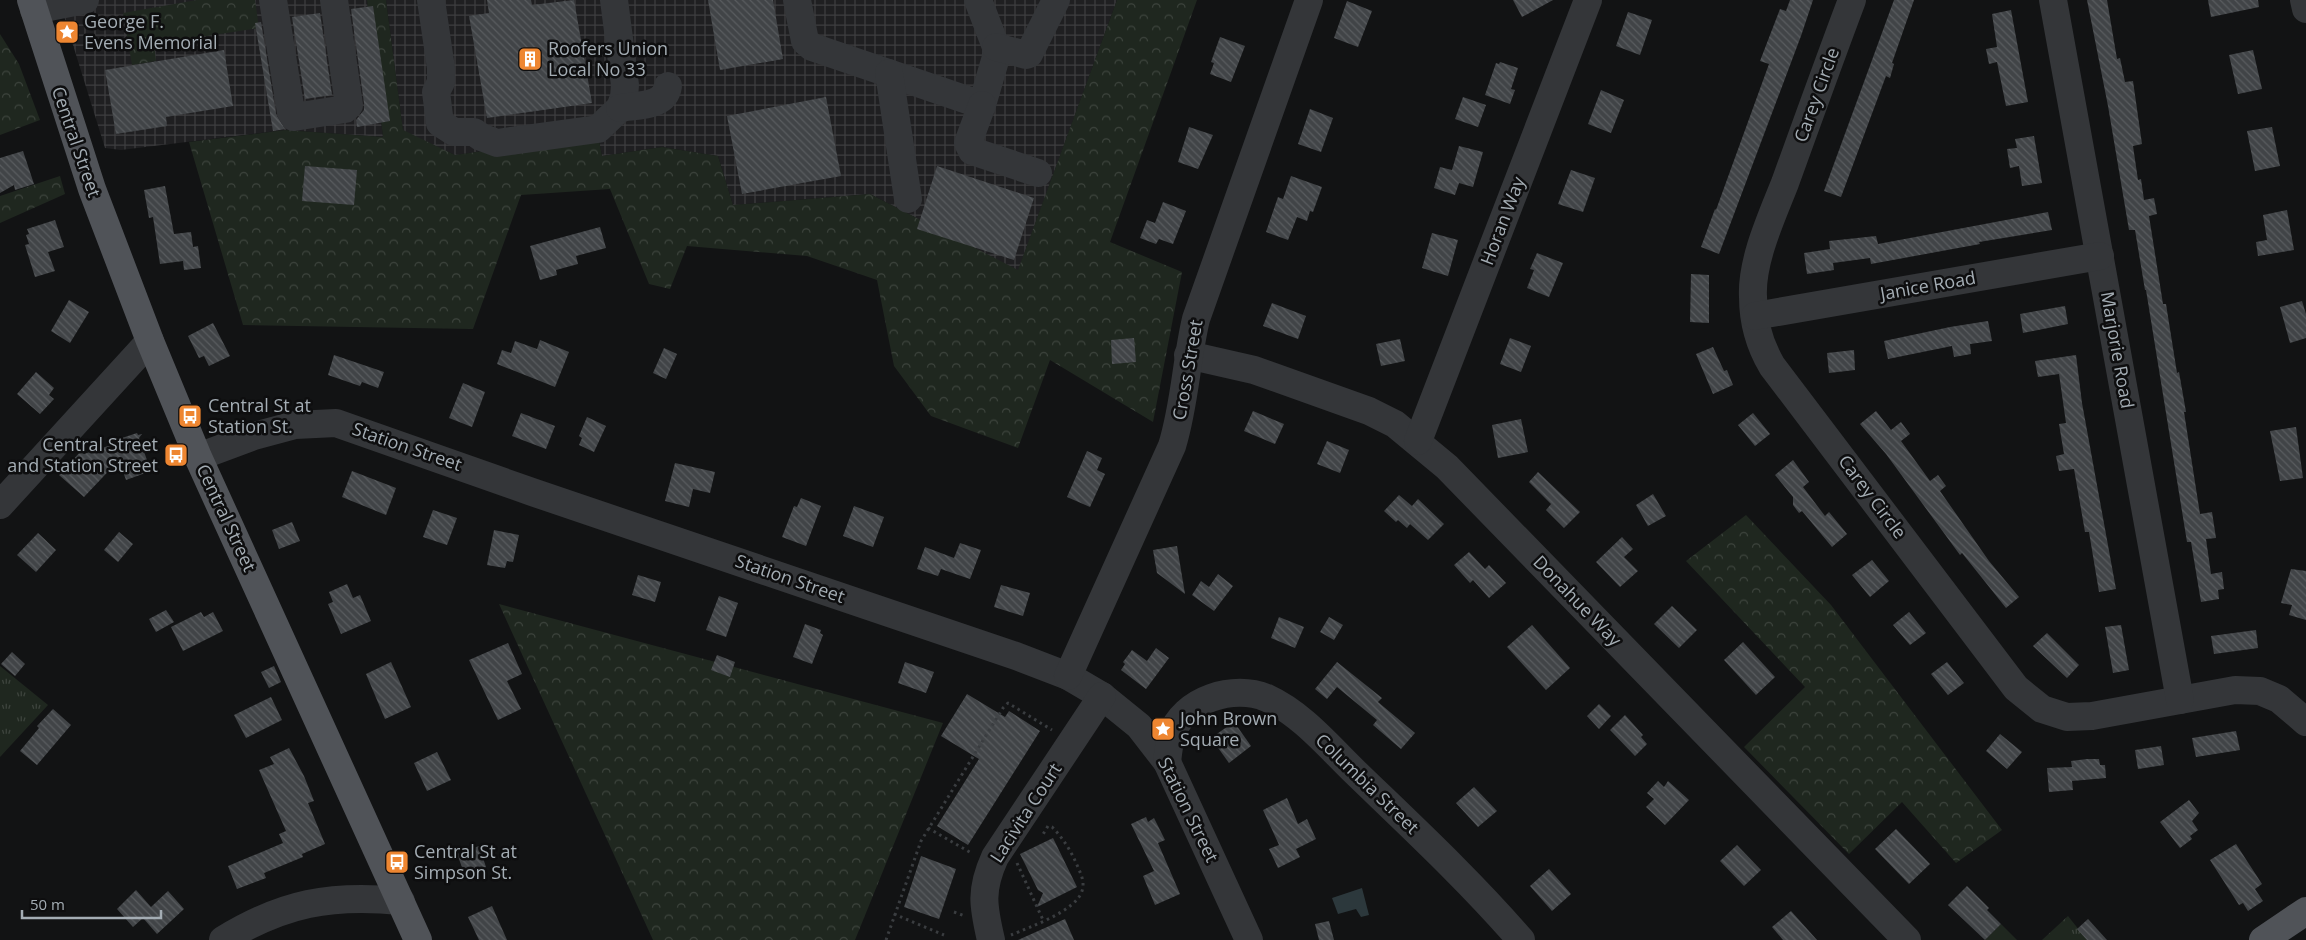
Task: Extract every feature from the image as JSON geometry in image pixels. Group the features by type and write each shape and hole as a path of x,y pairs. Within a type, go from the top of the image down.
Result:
{"main road":[{"name":"Central Street","path":"32,5 92,189 150,341 198,457 418,940"},
{"path":"2263,940 2306,911"}],"street":[{"path":"32,5 85,0"},
{"path":"273,0 291,112 294,117 345,109 350,102 334,0"},
{"path":"431,0 442,68 436,102 440,123 454,132 474,132 480,137 497,143 598,129 620,108 625,85 614,0"},
{"path":"797,0 805,41 812,46 982,105"},
{"path":"978,0 996,47 996,57 982,105 968,143 969,148 972,151 1038,173"},
{"path":"996,47 1026,55 1029,54 1056,0"},
{"name":"Cross Street","path":"1068,676 1172,446 1180,419 1188,355 1196,318 1310,0"},
{"name":"Horan Way","path":"1418,442 1588,0"},
{"name":"Carey Circle","path":"1852,0 1770,223 1757,265 1752,296 1762,350 1772,366 2016,688 2042,709 2067,717 2092,716 2235,690 2260,691 2279,699 2306,722"},
{"name":"Marjorie Road","path":"2053,0 2180,700"},
{"path":"2304,0 2306,9"},
{"path":"889,73 908,199"},
{"path":"620,108 656,102 663,99 668,86"},
{"name":"Janice Road","path":"1755,316 2100,256"},
{"path":"0,505 150,341"},
{"name":"Donahue Way","path":"1188,355 1254,370 1369,411 1395,424 1418,442 1454,474 1907,940"},
{"name":"Station Street","path":"198,457 254,436 295,425 336,422 545,496 1007,652 1068,676 1102,696 1138,726 1167,762 1249,940"},
{"name":"Columbia Street","path":"1138,726 1165,723 1186,714 1200,704 1221,694 1236,692 1253,693 1280,705 1324,741 1486,899 1521,940"},
{"name":"Lacivita Court","path":"995,940 983,902 986,877 995,857 1102,696"},
{"name":"Columbia Street","path":"1167,762 1171,736 1186,714"},
{"path":"223,940 249,924 282,910 322,900 355,898 401,901"}],"path":[{"path":"886,940 921,841 1006,704 1057,733"},
{"path":"995,940 1072,906 1083,889 1083,878 1071,852 1058,833 1048,826 1042,836"},
{"path":"928,828 977,857"},
{"path":"1016,862 1043,920"},
{"path":"894,914 944,935"}],"shaded area":[{"path":"59,0 367,0 383,137 285,130 121,150 105,148"},
{"path":"386,0 1117,0 1018,271 870,194 733,205 718,156 662,147 602,156 598,135 455,155 403,131"},
{"path":"1362,888 1369,915 1361,917 1356,909 1338,914 1332,898"}],"green space":[{"path":"197,0 255,0 259,28 154,44 156,61 132,65 123,13"},
{"path":"367,0 386,0 403,130 455,155 598,135 602,156 662,147 718,156 733,205 870,194 1018,270 1117,0 1197,0 1110,242 1182,272 1153,422 1050,360 1018,448 931,416 894,366 877,280 807,256 687,246 670,289 649,284 610,189 521,195 473,329 243,325 189,142 285,130 383,137"},
{"path":"0,34 19,64 40,120 0,135"},
{"path":"60,176 65,194 0,223 0,196"},
{"path":"1746,515 1831,605 2002,830 1956,863 1902,802 1849,854 1744,747 1805,687 1686,561"},
{"path":"499,604 943,723 855,940 653,940"},
{"path":"0,666 48,705 0,757"},
{"path":"2068,916 2087,940 2042,940"},
{"path":"2001,924 2017,940 1985,940"}],"building":[{"name":"Roofers Union Local No 33","path":"487,0 531,0 532,5 574,0 592,103 487,118 469,16 489,13"},
{"path":"708,0 773,0 783,59 720,70"},
{"path":"1513,0 1553,0 1522,17"},
{"path":"1790,0 1813,0 1719,254 1701,247 1769,64 1760,61 1780,9 1786,11"},
{"path":"1894,0 1914,0 1892,63 1894,64 1890,78 1886,76 1841,197 1824,191"},
{"path":"2087,0 2107,0 2117,59 2120,58 2125,82 2133,81 2142,144 2133,146 2138,180 2141,179 2144,200 2154,198 2157,214 2149,216 2163,304 2166,304 2177,373 2179,372 2200,514 2212,512 2216,538 2206,539 2211,574 2222,572 2224,589 2218,590 2219,599 2201,602 2191,542 2187,542 2135,230 2129,230 2108,106"},
{"path":"2208,0 2258,0 2259,7 2211,17"},
{"path":"1347,1 1372,11 1358,47 1334,38"},
{"path":"373,6 390,121 357,127 356,120 364,110 364,103 351,9"},
{"path":"2011,10 2028,102 2006,106 1997,62 1989,64 1986,49 1997,47 1992,14"},
{"path":"1628,12 1652,20 1640,55 1616,46"},
{"path":"320,13 332,95 305,99 292,17"},
{"path":"261,22 276,114 285,129 273,131 255,23"},
{"path":"1220,37 1245,46 1231,82 1210,74 1214,63 1211,62"},
{"path":"224,50 233,106 166,117 167,126 116,134 105,70"},
{"path":"2253,50 2262,89 2238,94 2229,55"},
{"path":"1500,62 1518,68 1511,89 1515,90 1510,104 1485,95 1496,63 1499,64"},
{"path":"1601,90 1624,100 1611,133 1588,124"},
{"path":"826,97 841,176 742,194 727,116"},
{"path":"1463,97 1486,105 1478,127 1455,119"},
{"path":"1310,109 1333,118 1321,152 1298,144"},
{"path":"1189,127 1213,135 1198,169 1178,162"},
{"path":"2272,127 2280,166 2255,171 2247,131"},
{"path":"2034,136 2042,183 2022,186 2019,166 2010,168 2007,149 2017,148 2015,139"},
{"path":"1459,146 1483,152 1473,187 1459,183 1455,195 1434,188 1440,167 1452,170"},
{"path":"23,151 34,184 15,190 14,185 0,193 0,158"},
{"path":"305,166 357,170 354,205 302,201"},
{"path":"937,166 1034,198 1014,260 917,229"},
{"path":"1571,170 1595,178 1583,212 1558,204"},
{"path":"1291,176 1322,187 1313,212 1310,211 1307,221 1297,217 1288,240 1266,232 1278,197 1283,199"},
{"path":"165,186 174,234 191,232 193,247 198,246 201,268 184,270 183,261 160,264 153,217 149,218 144,190"},
{"path":"1163,202 1186,211 1173,244 1159,239 1156,244 1140,238 1147,220 1155,223"},
{"path":"2287,210 2294,250 2258,256 2256,242 2267,240 2263,215"},
{"path":"2048,212 2052,230 1979,242 1980,244 1871,264 1870,258 1833,263 1834,270 1807,274 1804,253 1830,249 1829,241 1876,236 1878,244"},
{"path":"55,220 64,247 48,252 55,271 35,277 25,245 29,244 26,235 29,234 27,229"},
{"path":"600,227 606,248 576,256 578,264 556,270 557,275 540,280 530,246"},
{"path":"1432,233 1458,240 1448,276 1422,268"},
{"path":"1537,253 1563,263 1549,297 1527,288 1534,270 1530,269"},
{"path":"1691,274 1709,275 1709,323 1690,322"},
{"path":"69,300 89,312 70,343 51,331"},
{"path":"2302,301 2306,314 2306,338 2290,343 2280,307"},
{"path":"1272,303 1306,316 1298,339 1263,326"},
{"path":"2065,306 2068,324 2023,333 2020,314"},
{"path":"1988,321 1992,341 1970,344 1971,354 1954,357 1952,346 1888,359 1884,341"},
{"path":"213,323 230,356 209,366 204,356 199,358 188,336"},
{"path":"1134,338 1136,362 1112,364 1111,340"},
{"path":"1510,338 1531,346 1521,372 1500,364"},
{"path":"1400,339 1405,361 1381,366 1376,344"},
{"path":"540,340 569,352 555,387 497,364 502,350 511,353 515,341 537,349"},
{"path":"1713,347 1724,371 1727,370 1733,385 1713,394 1696,354"},
{"path":"664,348 677,354 666,379 653,373"},
{"path":"1854,350 1855,370 1829,373 1827,353"},
{"path":"334,355 384,372 378,388 362,382 360,386 328,375"},
{"path":"2076,355 2082,403 2116,589 2099,592 2089,532 2085,532 2074,469 2059,471 2056,456 2064,454 2059,424 2066,423 2059,374 2038,377 2035,361"},
{"path":"36,372 54,388 49,395 54,399 40,414 17,394"},
{"path":"463,383 485,392 472,427 449,418"},
{"path":"1253,411 1284,424 1275,444 1244,431"},
{"path":"1876,411 1891,430 1901,422 1910,434 1901,441 1930,481 1938,475 1946,486 1940,491 1989,561 2019,597 2006,608 1962,553 1960,555 1886,454 1860,424"},
{"path":"521,413 555,426 546,449 512,436"},
{"path":"1753,413 1770,434 1755,446 1738,425"},
{"path":"587,417 606,426 594,452 579,445 582,438 579,436"},
{"path":"1521,419 1528,452 1498,458 1492,425"},
{"path":"2296,427 2303,478 2280,481 2270,431"},
{"path":"137,433 138,435 142,434 139,438 151,471 126,480 119,460 84,497 59,475 81,451 84,454 114,444 113,441"},
{"path":"1327,441 1349,450 1340,473 1317,464"},
{"path":"1087,451 1102,458 1097,470 1105,474 1090,507 1067,497"},
{"path":"1793,460 1809,482 1803,487 1825,516 1829,512 1847,534 1832,547 1802,511 1799,513 1793,505 1793,497 1775,475"},
{"path":"675,463 715,472 710,493 693,489 689,507 665,501"},
{"path":"352,471 396,488 386,515 342,497"},
{"path":"1538,472 1580,512 1564,528 1546,510 1551,504 1529,482"},
{"path":"1653,494 1666,516 1648,526 1636,505"},
{"path":"1399,495 1412,506 1418,499 1444,524 1428,540 1410,524 1407,528 1398,520 1396,522 1384,511"},
{"path":"801,498 821,506 806,546 782,537 794,506 797,507"},
{"path":"854,506 884,517 873,547 843,536"},
{"path":"433,510 457,518 447,545 423,537"},
{"path":"292,522 300,541 279,549 272,530"},
{"path":"494,530 519,535 513,562 507,561 505,568 487,565"},
{"path":"119,532 133,544 118,562 104,550"},
{"path":"38,533 56,550 36,572 17,555"},
{"path":"1622,537 1633,549 1624,557 1638,571 1620,587 1596,562"},
{"path":"960,543 981,550 970,579 941,569 938,576 917,569 925,547 954,558"},
{"path":"1177,546 1185,594 1157,573 1153,550"},
{"path":"1469,552 1485,569 1489,565 1506,583 1489,598 1473,580 1470,583 1454,565"},
{"path":"1872,560 1889,581 1870,597 1852,575"},
{"path":"2291,569 2306,571 2306,620 2289,615 2292,605 2281,603"},
{"path":"1218,574 1233,586 1214,611 1192,595 1201,581 1209,587"},
{"path":"638,575 661,582 655,602 632,595"},
{"path":"347,584 353,598 360,595 371,621 341,634 328,604 333,602 329,592"},
{"path":"1001,585 1030,593 1023,616 994,607"},
{"path":"719,596 738,603 726,637 706,630"},
{"path":"1672,606 1697,630 1679,648 1654,624"},
{"path":"166,610 174,622 156,632 149,619"},
{"path":"201,612 204,617 213,612 223,631 183,651 171,627"},
{"path":"1909,612 1926,633 1910,645 1893,625"},
{"path":"1279,617 1304,627 1295,648 1271,638"},
{"path":"1329,617 1343,625 1334,640 1320,632"},
{"path":"805,624 821,630 820,633 823,635 812,664 793,657"},
{"path":"1532,625 1570,668 1546,690 1507,647"},
{"path":"2121,625 2129,670 2113,673 2105,627"},
{"path":"2256,630 2258,648 2214,654 2211,636"},
{"path":"2047,633 2079,665 2067,678 2033,646"},
{"path":"1743,642 1775,677 1756,695 1724,660"},
{"path":"508,643 522,674 507,681 521,709 498,720 469,660"},
{"path":"1156,648 1169,658 1146,689 1121,670 1125,664 1123,662 1132,650 1147,661"},
{"path":"12,652 25,664 15,676 1,664"},
{"path":"717,655 735,662 730,677 711,670"},
{"path":"391,662 411,707 385,719 366,674"},
{"path":"905,662 934,672 926,693 898,683"},
{"path":"1337,662 1382,698 1378,702 1415,733 1401,749 1373,725 1377,720 1337,687 1327,699 1315,689"},
{"path":"1947,662 1964,683 1948,695 1931,674"},
{"path":"274,666 281,682 269,688 261,672"},
{"path":"967,694 1005,717 1009,711 1040,731 968,845 937,826 979,759 941,736"},
{"path":"271,697 282,720 246,738 234,715"},
{"path":"1599,704 1611,716 1599,729 1587,716"},
{"path":"53,709 71,725 37,765 20,751 39,728 37,726"},
{"path":"1625,715 1643,735 1641,737 1647,744 1635,756 1610,730"},
{"path":"1234,722 1251,746 1229,763 1211,738"},
{"path":"2236,731 2240,750 2196,757 2192,738"},
{"path":"2000,734 2022,752 2007,769 1986,751"},
{"path":"2161,746 2164,765 2138,769 2135,750"},
{"path":"289,748 304,776 314,801 308,803 325,844 302,854 303,857 264,873 266,878 237,889 228,866 283,843 279,834 286,831 259,770 274,764 270,757"},
{"path":"437,752 451,780 427,791 414,763"},
{"path":"2099,759 2100,765 2105,765 2106,778 2072,781 2073,790 2049,792 2047,768 2072,767 2071,761"},
{"path":"1658,781 1664,787 1668,781 1689,800 1665,825 1646,807 1654,799 1647,793"},
{"path":"1474,787 1497,811 1478,827 1456,803"},
{"path":"1287,798 1298,824 1307,819 1316,839 1296,849 1300,857 1278,868 1269,849 1279,845 1263,810"},
{"path":"2189,800 2199,813 2192,821 2198,830 2190,836 2192,839 2180,848 2160,822"},
{"path":"1146,817 1148,822 1154,818 1165,840 1158,843 1180,894 1155,905 1143,876 1154,871 1131,824"},
{"path":"1896,829 1930,864 1909,884 1875,849"},
{"path":"1053,838 1077,887 1037,907 1043,893 1038,890 1020,854"},
{"path":"2236,844 2262,884 2255,889 2263,901 2248,911 2243,903 2239,905 2210,860"},
{"path":"1737,845 1761,870 1744,886 1720,861"},
{"path":"479,846 486,867 465,875 457,854"},
{"path":"921,856 956,869 939,919 904,907"},
{"path":"1549,869 1571,894 1552,911 1530,886"},
{"path":"1967,886 1989,908 1987,910 2001,924 1985,940 1948,905"},
{"path":"136,890 151,907 168,891 184,909 157,934 143,918 133,927 117,909"},
{"path":"492,906 507,940 479,940 468,917"},
{"path":"1791,911 1817,940 1783,940 1772,927"},
{"path":"1065,919 1074,940 1018,940"},
{"path":"2088,919 2107,940 2087,940 2077,929"},
{"path":"1329,921 1334,940 1319,940 1315,924"}],"place":[{"name":"George F. Evens Memorial","path":"67,32"},
{"name":"Roofers Union Local No 33","path":"530,59"},
{"name":"Central St at Station St.","path":"190,416"},
{"name":"Central Street and Station Street","path":"176,455"},
{"name":"John Brown Square","path":"1163,729"},
{"name":"Central St at Simpson St.","path":"397,862"}]}
